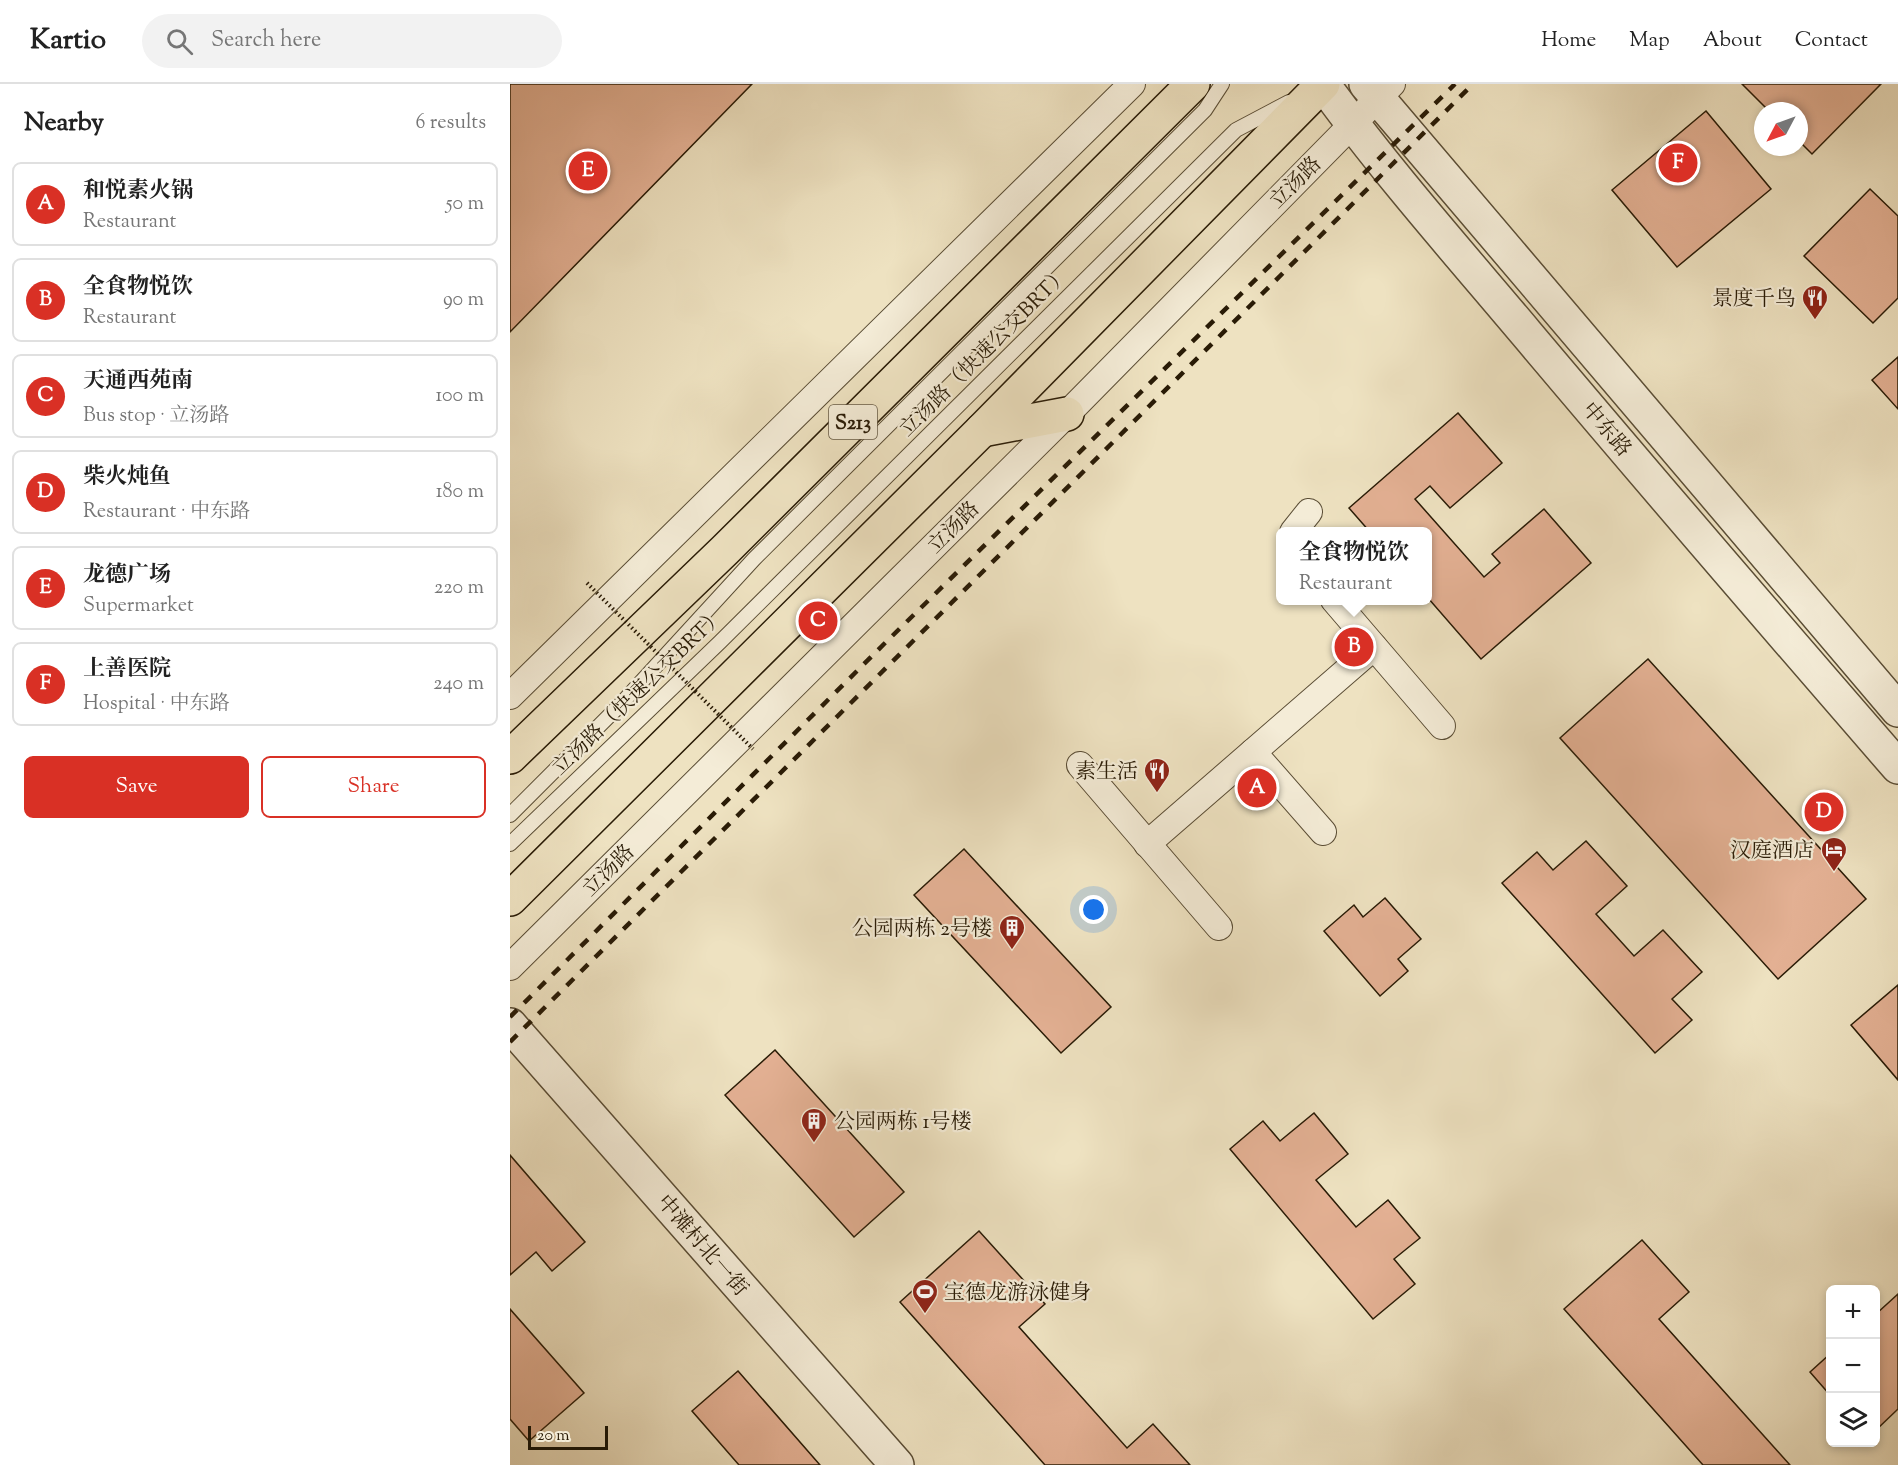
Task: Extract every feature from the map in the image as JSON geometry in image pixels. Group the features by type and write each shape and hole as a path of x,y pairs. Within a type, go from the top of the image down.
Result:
{"main road":[{"name":"S213","path":"510,757 725,550 1193,84"},
{"path":"510,899 982,430 1323,84"},
{"path":"982,430 1067,414"}],"street":[{"name":"S213","path":"510,696 1132,84"},
{"name":"中东路","path":"1323,84 1352,124 1644,473 1898,767"},
{"name":"中东路","path":"1378,89 1898,710"},
{"name":"立汤路","path":"510,967 1067,414 1352,124 1378,89"},
{"path":"1296,527 1309,512"},
{"path":"1338,605 1442,726"},
{"path":"1147,844 1374,647"},
{"path":"1253,752 1323,832"},
{"path":"1080,765 1219,927"},
{"name":"中滩村北一街","path":"510,1025 897,1465"}],"lane":[{"name":"立汤路（快速公交BRT）","path":"510,815 621,704 754,559 1205,110 1222,84"},
{"name":"立汤路（快速公交BRT）","path":"510,844 720,642 1236,130 1323,84"}],"path":[{"path":"587,583 753,749"}],"building":[{"path":"510,84 752,84 510,332"},
{"path":"1742,84 1881,84 1812,154 1808,150 1808,102 1760,102"},
{"path":"1706,111 1771,189 1677,267 1612,190"},
{"path":"1870,189 1898,216 1898,298 1873,323 1804,256"},
{"path":"1898,357 1898,409 1872,380"},
{"path":"1458,413 1502,463 1450,508 1430,486 1415,499 1484,577 1500,563 1492,554 1544,509 1591,563 1481,659 1432,603 1432,527 1366,527 1349,508"},
{"path":"1648,659 1866,899 1778,979 1560,738"},
{"path":"1586,841 1627,886 1596,914 1634,956 1663,930 1702,972 1672,999 1692,1020 1655,1053 1502,883 1537,852 1553,870"},
{"name":"公园两栋 2号楼","path":"964,849 1111,1007 1061,1053 914,895"},
{"path":"1385,898 1421,939 1398,959 1408,971 1380,996 1324,931 1354,905 1363,917"},
{"path":"1898,985 1898,1080 1851,1025"},
{"name":"公园两栋 1号楼","path":"775,1050 904,1192 854,1237 725,1095"},
{"path":"1314,1113 1348,1154 1316,1180 1356,1227 1388,1200 1420,1238 1394,1259 1415,1284 1373,1319 1230,1149 1263,1121 1280,1141"},
{"path":"510,1155 585,1242 552,1271 536,1252 510,1275"},
{"path":"979,1231 1045,1304 1019,1327 1127,1448 1153,1424 1190,1465 1045,1465 900,1302"},
{"path":"1642,1240 1689,1292 1659,1319 1790,1465 1703,1465 1564,1309"},
{"path":"1898,1294 1898,1409 1880,1426 1880,1339 1880,1310"},
{"path":"510,1309 584,1393 529,1441 510,1419"},
{"path":"1826,1358 1826,1390 1810,1372"},
{"path":"738,1371 820,1465 739,1465 692,1411"}],"railway":[{"path":"510,1017 884,644 1455,84"},
{"path":"510,1042 1473,84"}],"place":[{"name":"上善医院","path":"1678,163"},
{"name":"龙德广场","path":"588,171"},
{"name":"景度千鸟","path":"1815,321"},
{"name":"天通西苑南","path":"818,621"},
{"name":"全食物悦饮","path":"1354,647"},
{"name":"和悦素火锅","path":"1257,788"},
{"name":"素生活","path":"1157,794"},
{"name":"柴火炖鱼","path":"1824,812"},
{"name":"汉庭酒店","path":"1834,873"},
{"name":"公园两栋 2号楼","path":"1012,951"},
{"name":"公园两栋 1号楼","path":"814,1144"},
{"name":"宝德龙游泳健身","path":"925,1315"}]}
